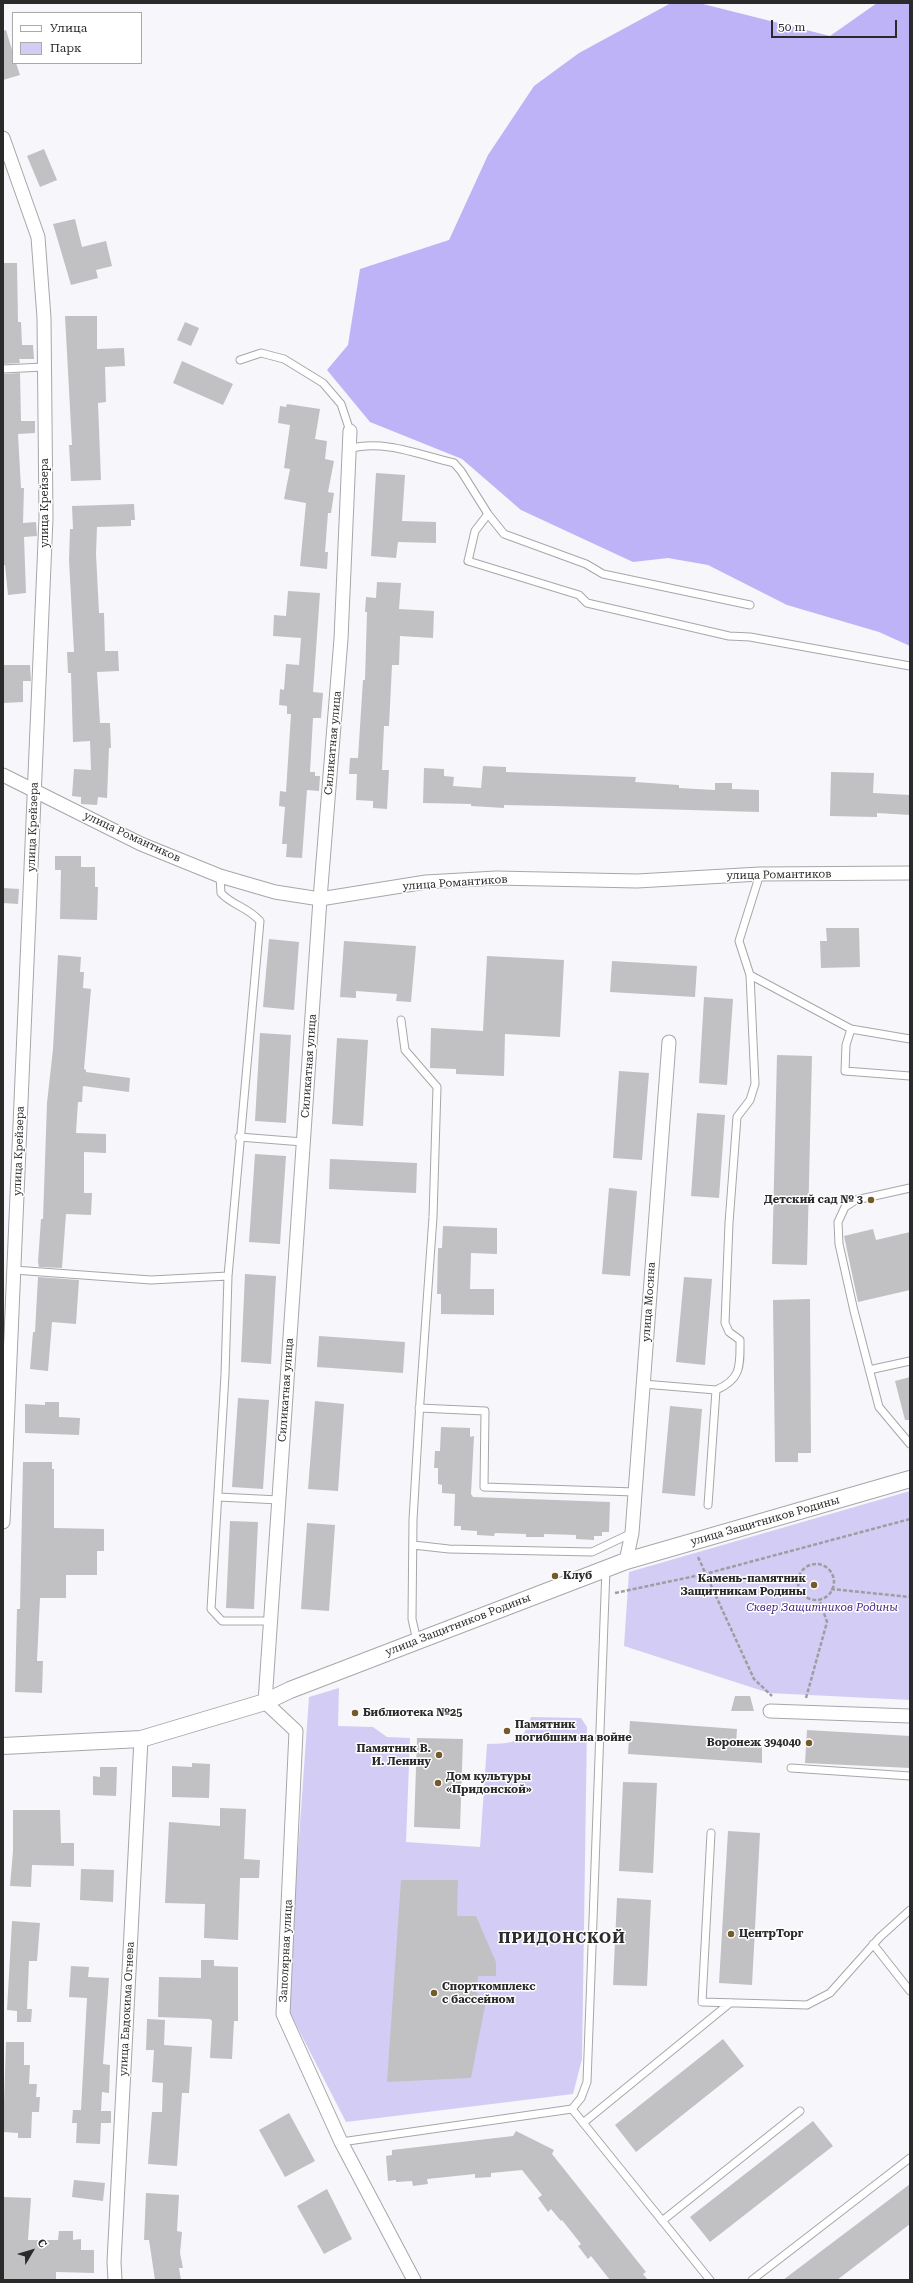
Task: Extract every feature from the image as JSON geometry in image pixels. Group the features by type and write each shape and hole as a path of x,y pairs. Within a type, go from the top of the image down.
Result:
{"street":[{"name":"улица Крейзера","path":"3,138 38,237 44,318 43,367 46,518 3,1522"},
{"name":"Силикатная улица","path":"265,1702 320,900 341,639 350,431"},
{"name":"улица Романтиков","path":"3,775 141,844 220,876 275,892 320,900 426,882 496,878 637,881 760,874 910,873"},
{"name":"улица Мосина","path":"626,1561 632,1533 669,1042"},
{"name":"улица Защитников Родины","path":"3,1746 141,1739 265,1702 290,1690 626,1561 910,1479"},
{"name":"Заполярная улица","path":"265,1702 296,1731 283,2014 341,2142 414,2280"},
{"path":"770,1711 910,1716"},
{"name":"улица Евдокима Огнева","path":"115,2280 114,2262 141,1739"}],"lane":[{"path":"240,360 261,353 284,359 324,383 341,404 350,431"},
{"path":"3,369 43,367"},
{"path":"349,449 365,444 384,446 454,463 461,471 488,514 504,534 586,564 603,574 750,605"},
{"path":"488,514 475,531 468,561 579,595 587,603 595,605 729,636 750,637 910,666"},
{"path":"643,1384 716,1390 728,1386 739,1371 740,1340 729,1332 725,1323 728,1223 738,1117 750,1100 754,1084 750,975 739,941 760,874"},
{"path":"220,876 220,893 227,900 250,911 260,921 239,1137 228,1276 218,1497 211,1609 222,1621 270,1621"},
{"path":"750,975 851,1029 910,1040"},
{"path":"401,1020 405,1050 437,1086 433,1217 419,1408 413,1546 412,1619 417,1641"},
{"path":"851,1029 846,1045 845,1071 910,1076"},
{"path":"239,1137 303,1142"},
{"path":"910,1188 856,1200 845,1207 838,1222 839,1244 879,1406 910,1444"},
{"path":"14,1270 151,1280 228,1276"},
{"path":"869,1370 910,1362"},
{"path":"708,1505 716,1390"},
{"path":"419,1408 485,1411 484,1487 635,1492"},
{"path":"218,1497 279,1500"},
{"path":"413,1546 449,1550 592,1552 632,1533"},
{"path":"341,2142 572,2109 581,2098 586,2082 606,1568"},
{"path":"791,1768 910,1776"},
{"path":"711,1833 702,2002 807,2005 830,1993 873,1944 910,1910"},
{"path":"873,1944 910,1991"},
{"path":"583,2123 730,2003"},
{"path":"572,2109 710,2280"},
{"path":"662,2221 800,2112"},
{"path":"752,2280 910,2158"}],"path":[{"path":"605,1595 705,1574 910,1519"},
{"path":"691,1542 754,1679 788,1712"},
{"path":"817,1564 828,1569 833,1578 831,1590 824,1597 818,1599 808,1597 799,1589 798,1577 806,1567 817,1564"},
{"path":"831,1590 910,1597"},
{"path":"803,1712 827,1622 818,1599"}],"green space":[{"name":"Сквер Защитников Родины","path":"910,1491 910,1700 769,1693 624,1646 629,1572"},
{"path":"339,1688 338,1726 373,1727 387,1737 410,1738 406,1842 480,1847 487,1744 504,1743 516,1740 528,1726 531,1717 581,1718 587,1727 582,2059 573,2094 346,2122 287,2007 309,1697"}],"shaded area":[{"path":"671,3 699,3 830,36 877,3 910,3 910,646 879,632 787,605 708,565 668,558 633,562 521,510 462,459 370,422 327,370 348,345 360,269 449,240 488,155 534,86 579,53"}],"building":[{"path":"6,30 12,50 12,64 16,64 20,75 3,80 3,31"},
{"path":"44,149 57,180 40,187 27,156"},
{"path":"75,219 82,247 106,241 112,266 96,270 98,278 71,285 53,224"},
{"path":"3,263 17,263 18,322 21,322 22,345 33,345 34,359 19,359 20,363 3,364"},
{"path":"65,316 97,316 97,349 124,348 125,366 105,367 106,402 98,403 101,480 71,481 69,445 72,445"},
{"path":"185,322 199,328 191,346 177,340"},
{"path":"182,361 233,384 223,405 173,383"},
{"path":"20,373 21,421 35,421 35,433 18,434 21,488 24,488 23,523 36,522 37,536 24,537 26,593 8,595 5,565 3,565 3,374"},
{"path":"287,404 320,409 315,439 327,441 325,459 334,461 328,492 334,493 331,513 328,513 325,552 328,552 327,569 300,566 306,503 284,499 290,469 284,468 290,425 278,423 280,406 286,407"},
{"path":"376,473 405,475 402,521 436,522 436,543 398,542 396,558 371,556"},
{"path":"134,504 135,520 131,520 131,526 97,527 96,554 99,613 104,613 105,651 118,651 119,671 97,672 100,723 110,723 111,748 109,748 107,798 98,797 97,805 81,804 81,797 72,796 74,769 91,770 90,741 73,742 71,673 68,673 67,652 74,652 69,560 70,529 73,529 72,506"},
{"path":"377,582 401,583 399,609 434,611 433,638 400,636 399,665 392,665 389,726 384,726 382,770 389,770 387,809 373,808 373,801 356,800 357,774 349,774 350,758 358,758 363,680 365,680 366,597 376,598"},
{"path":"288,591 320,593 313,692 323,693 321,718 313,718 310,772 315,772 315,776 320,776 319,791 307,790 302,858 286,857 287,844 282,844 285,807 279,806 280,791 286,792 291,714 287,714 287,706 279,705 280,689 284,690 286,664 299,665 301,638 273,636 274,615 286,616"},
{"path":"3,665 30,665 31,681 23,681 23,702 3,703"},
{"path":"483,766 506,767 506,772 636,777 635,782 679,785 679,788 715,790 715,783 732,783 732,789 759,790 759,812 504,805 504,808 471,806 471,804 423,803 424,768 444,769 444,776 454,777 453,786 481,788"},
{"path":"831,772 874,773 873,793 910,795 910,815 877,813 877,817 830,816"},
{"path":"55,856 81,856 81,867 95,867 95,887 98,887 97,920 60,919 61,870 55,870"},
{"path":"3,888 19,889 18,904 3,903"},
{"path":"826,928 859,928 860,967 821,968 820,941 827,941"},
{"path":"269,939 299,942 294,1010 263,1007"},
{"path":"344,941 416,946 411,1002 396,1001 397,994 356,991 356,998 340,997"},
{"path":"58,955 81,957 80,972 84,972 83,988 91,989 84,1069 86,1072 130,1078 129,1092 83,1086 82,1102 78,1102 76,1133 106,1134 106,1153 84,1152 84,1193 92,1193 91,1215 66,1214 62,1268 39,1267 38,1262 41,1219 43,1219 47,1103 53,1049"},
{"path":"487,956 564,960 560,1037 505,1034 504,1076 456,1074 456,1069 430,1068 431,1028 483,1031"},
{"path":"612,961 697,966 695,997 610,992"},
{"path":"704,997 733,999 727,1085 699,1083"},
{"path":"260,1033 291,1035 286,1123 255,1121"},
{"path":"337,1038 368,1040 363,1126 332,1124"},
{"path":"777,1055 812,1056 807,1265 772,1264"},
{"path":"619,1071 649,1073 642,1160 613,1158"},
{"path":"697,1113 725,1115 719,1198 691,1196"},
{"path":"255,1154 286,1156 280,1244 249,1242"},
{"path":"330,1159 417,1163 416,1193 329,1189"},
{"path":"609,1188 637,1191 630,1276 602,1274"},
{"path":"443,1226 497,1228 497,1254 471,1253 470,1289 494,1289 494,1315 441,1314 441,1294 437,1294 438,1248 442,1248"},
{"path":"873,1229 876,1240 910,1232 910,1290 858,1302 844,1236"},
{"path":"245,1274 276,1276 271,1364 241,1362"},
{"path":"38,1277 79,1280 76,1324 52,1322 48,1371 30,1369 33,1332 35,1332"},
{"path":"684,1277 712,1279 705,1365 676,1362"},
{"path":"810,1299 811,1453 798,1453 798,1462 775,1462 773,1300"},
{"path":"319,1336 405,1342 403,1373 317,1367"},
{"path":"910,1377 910,1420 905,1420 895,1381"},
{"path":"238,1398 269,1400 263,1489 232,1487"},
{"path":"315,1401 344,1404 338,1491 308,1489"},
{"path":"45,1402 59,1402 59,1417 80,1418 79,1435 25,1433 25,1404 45,1405"},
{"path":"670,1406 702,1409 695,1496 662,1493"},
{"path":"441,1427 470,1428 470,1437 474,1436 471,1494 473,1497 610,1502 609,1532 602,1532 602,1536 594,1536 594,1540 576,1539 576,1535 544,1534 544,1537 526,1537 526,1534 495,1533 494,1536 477,1535 477,1531 461,1530 461,1526 454,1526 455,1494 442,1493 442,1485 438,1484 438,1468 434,1468 435,1451 440,1451"},
{"path":"23,1462 52,1462 52,1469 54,1469 54,1528 104,1529 104,1551 97,1551 97,1575 66,1575 66,1598 40,1598 37,1661 43,1661 42,1693 15,1692 17,1609 20,1609"},
{"path":"230,1521 258,1522 254,1609 226,1608"},
{"path":"307,1523 335,1525 329,1611 301,1609"},
{"path":"735,1696 750,1696 754,1711 731,1711"},
{"path":"630,1721 737,1729 736,1745 762,1746 762,1763 628,1754"},
{"path":"807,1730 910,1736 910,1768 805,1763"},
{"name":"Дом культуры «Придонской»","path":"417,1738 463,1739 460,1829 414,1827"},
{"path":"192,1763 210,1764 209,1798 172,1797 172,1766 192,1767"},
{"path":"100,1767 117,1767 116,1796 93,1795 93,1776 100,1777"},
{"path":"623,1782 657,1783 653,1873 619,1871"},
{"path":"220,1808 246,1809 244,1859 260,1860 259,1878 240,1878 238,1940 204,1938 205,1904 165,1903 169,1822 220,1826"},
{"path":"13,1810 60,1810 61,1843 74,1843 74,1866 32,1865 31,1887 10,1886 13,1851"},
{"path":"728,1831 760,1833 752,1985 719,1983"},
{"path":"81,1869 114,1870 113,1902 80,1900"},
{"path":"401,1880 458,1880 457,1916 476,1916 496,1962 496,1976 478,1976 477,1998 486,2001 471,2078 387,2082"},
{"path":"617,1898 651,1900 647,1986 613,1985"},
{"path":"12,1921 40,1923 37,1961 29,1961 27,2009 32,2009 31,2022 17,2022 17,2011 7,2010"},
{"path":"201,1960 214,1960 214,1966 238,1967 238,2021 234,2021 232,2059 210,2058 212,2021 210,2019 158,2017 159,1977 201,1978"},
{"path":"71,1966 89,1967 88,1977 109,1978 103,2064 110,2065 109,2093 102,2092 101,2111 111,2111 111,2123 101,2123 100,2144 76,2143 77,2123 72,2123 73,2110 81,2110 87,1998 69,1997"},
{"path":"147,2019 165,2020 164,2045 192,2047 189,2093 182,2093 177,2166 148,2164 152,2112 162,2112 163,2083 152,2082 154,2050 146,2050"},
{"path":"723,2039 744,2066 636,2152 615,2125"},
{"path":"6,2042 24,2042 24,2065 30,2065 29,2084 37,2084 36,2097 40,2097 39,2112 32,2112 31,2138 18,2138 18,2133 3,2132"},
{"path":"289,2113 315,2161 285,2177 259,2130"},
{"path":"813,2121 833,2146 710,2242 690,2217"},
{"path":"516,2131 554,2150 552,2154 646,2272 643,2274 648,2280 610,2280 591,2256 588,2259 578,2246 581,2244 562,2220 561,2221 551,2209 548,2212 538,2198 542,2195 522,2170 491,2173 491,2177 475,2178 475,2174 427,2179 428,2184 413,2186 412,2181 388,2181 386,2156 392,2155 392,2150 513,2136"},
{"path":"74,2180 105,2183 103,2201 72,2197"},
{"path":"910,2184 910,2224 837,2280 783,2280"},
{"path":"327,2189 352,2239 324,2254 297,2206"},
{"path":"146,2193 179,2195 177,2231 182,2232 180,2253 183,2268 179,2268 181,2280 155,2280 149,2240 144,2240"},
{"path":"3,2197 31,2198 28,2240 58,2240 59,2231 73,2231 73,2240 81,2239 81,2250 94,2250 94,2273 56,2272 56,2280 3,2280"}],"place":[{"name":"Детский сад № 3","path":"871,1200"},
{"name":"Клуб","path":"555,1576"},
{"name":"Камень-памятник Защитникам Родины","path":"814,1585"},
{"name":"Библиотека №25","path":"355,1713"},
{"name":"Памятник погибшим на войне","path":"507,1731"},
{"name":"Воронеж 394040","path":"809,1743"},
{"name":"Памятник В. И. Ленину","path":"439,1755"},
{"name":"Дом культуры «Придонской»","path":"438,1783"},
{"name":"ЦентрТорг","path":"731,1934"},
{"name":"Спорткомплекс с бассейном","path":"434,1993"}],"district":[{"name":"ПРИДОНСКОЙ","path":"562,1939"}]}
